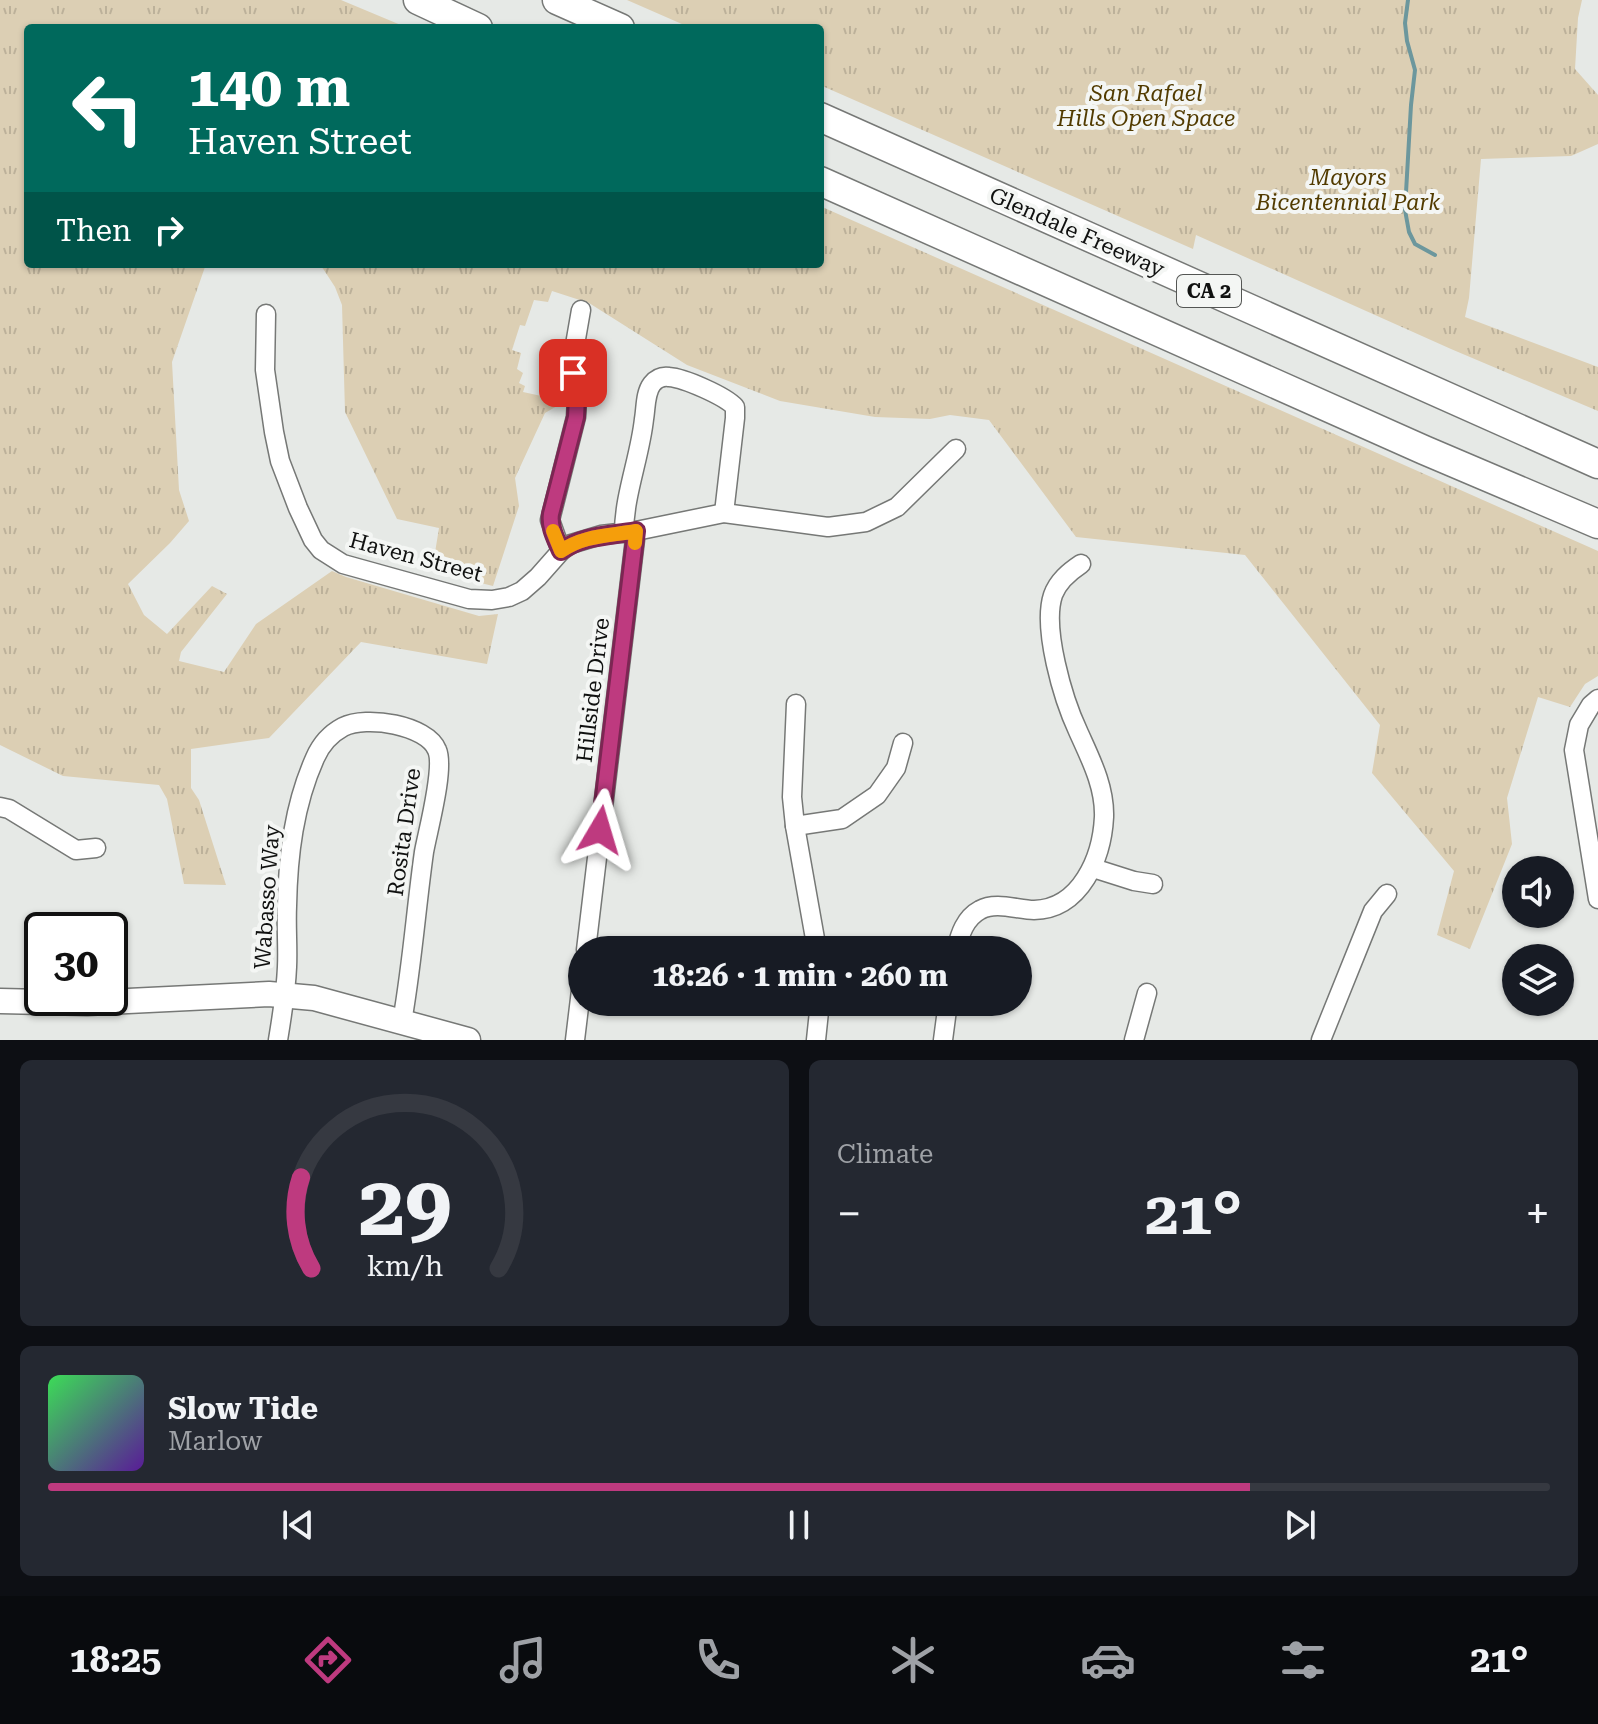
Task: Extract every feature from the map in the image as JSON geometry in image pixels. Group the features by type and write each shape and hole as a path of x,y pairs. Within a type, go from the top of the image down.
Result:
{"highway":[{"path":"418,0 469,24"},
{"path":"557,0 611,24"},
{"name":"Glendale Freeway","path":"824,119 1598,464"},
{"name":"CA 2","path":"824,183 1424,450 1598,524"}],"main road":[{"path":"0,1001 87,1003 285,995 314,998 415,1030 468,1040"}],"street":[{"path":"561,551 550,520 576,417 572,362 581,310"},
{"name":"Haven Street","path":"266,314 265,370 280,461 313,540 321,550 343,564 451,595 479,600 509,597 522,591 538,577 561,551 581,540 724,513 828,527 866,522 897,507 956,449"},
{"name":"Hillside Drive","path":"587,936 630,532 623,517 641,446 649,389 658,378 668,376 723,397 735,407 724,513"},
{"path":"960,936 970,918 989,906 1031,910 1058,904 1075,892 1093,868 1104,813 1099,781 1065,697 1049,622 1053,594 1066,574 1081,564"},
{"path":"1598,699 1579,725 1574,750 1598,899"},
{"path":"796,704 792,797 815,936"},
{"name":"Rosita Drive","path":"346,726 364,722 414,730 428,738 438,751 439,767 407,992 415,1030"},
{"name":"Wabasso Way","path":"278,1040 287,966 289,869 300,797 316,755 327,738 346,726"},
{"path":"795,826 842,819 877,795 896,768 903,743"},
{"path":"0,807 9,809 76,850 96,848"},
{"path":"1093,868 1153,884"},
{"path":"1321,1040 1373,911 1387,894"},
{"path":"1134,1040 1147,993"},
{"path":"575,1040 578,1016"},
{"path":"816,1040 819,1016"},
{"path":"943,1040 946,1016"}],"green space":[{"path":"0,0 341,0 398,24 24,24 24,268 205,268 172,362 179,490 189,521 128,584 144,615 167,634 212,586 227,594 181,652 179,661 224,672 256,624 332,571 479,616 498,614 487,664 361,642 269,738 191,749 191,788 199,800 226,885 184,884 167,799 159,785 63,776 0,745"},
{"path":"627,0 1582,0 1575,69 1598,95 1598,144 1571,156 1481,159 1465,317 1598,367 1598,411 1196,235 1193,249 824,87 824,24 682,24"},
{"path":"824,208 1598,551 1598,676 1585,684 1570,707 1538,697 1507,798 1512,844 1507,856 1502,856 1502,869 1470,949 1437,935 1454,871 1372,773 1380,725 1245,555 1076,537 989,420 950,415 930,419 875,417 780,401 687,365 589,303 552,291 548,302 534,300 525,326 520,325 512,350 521,353 517,369 523,373 519,383 525,386 523,392 569,402 545,413 515,478 519,506 493,586 432,571 439,528 397,519 345,412 342,305 323,268 824,268"}],"waterway":[{"path":"1408,0 1405,23 1415,70 1405,210 1415,244 1435,255"}],"slow traffic":[{"path":"553,531 561,551 581,540 636,531 635,543"}],"route":[{"path":"573,373 576,417 551,514 553,532 561,551 581,540 636,531 600,830"}],"park label":[{"name":"San Rafael Hills Open Space","path":"1146,106"},
{"name":"Mayors Bicentennial Park","path":"1348,190"}]}
